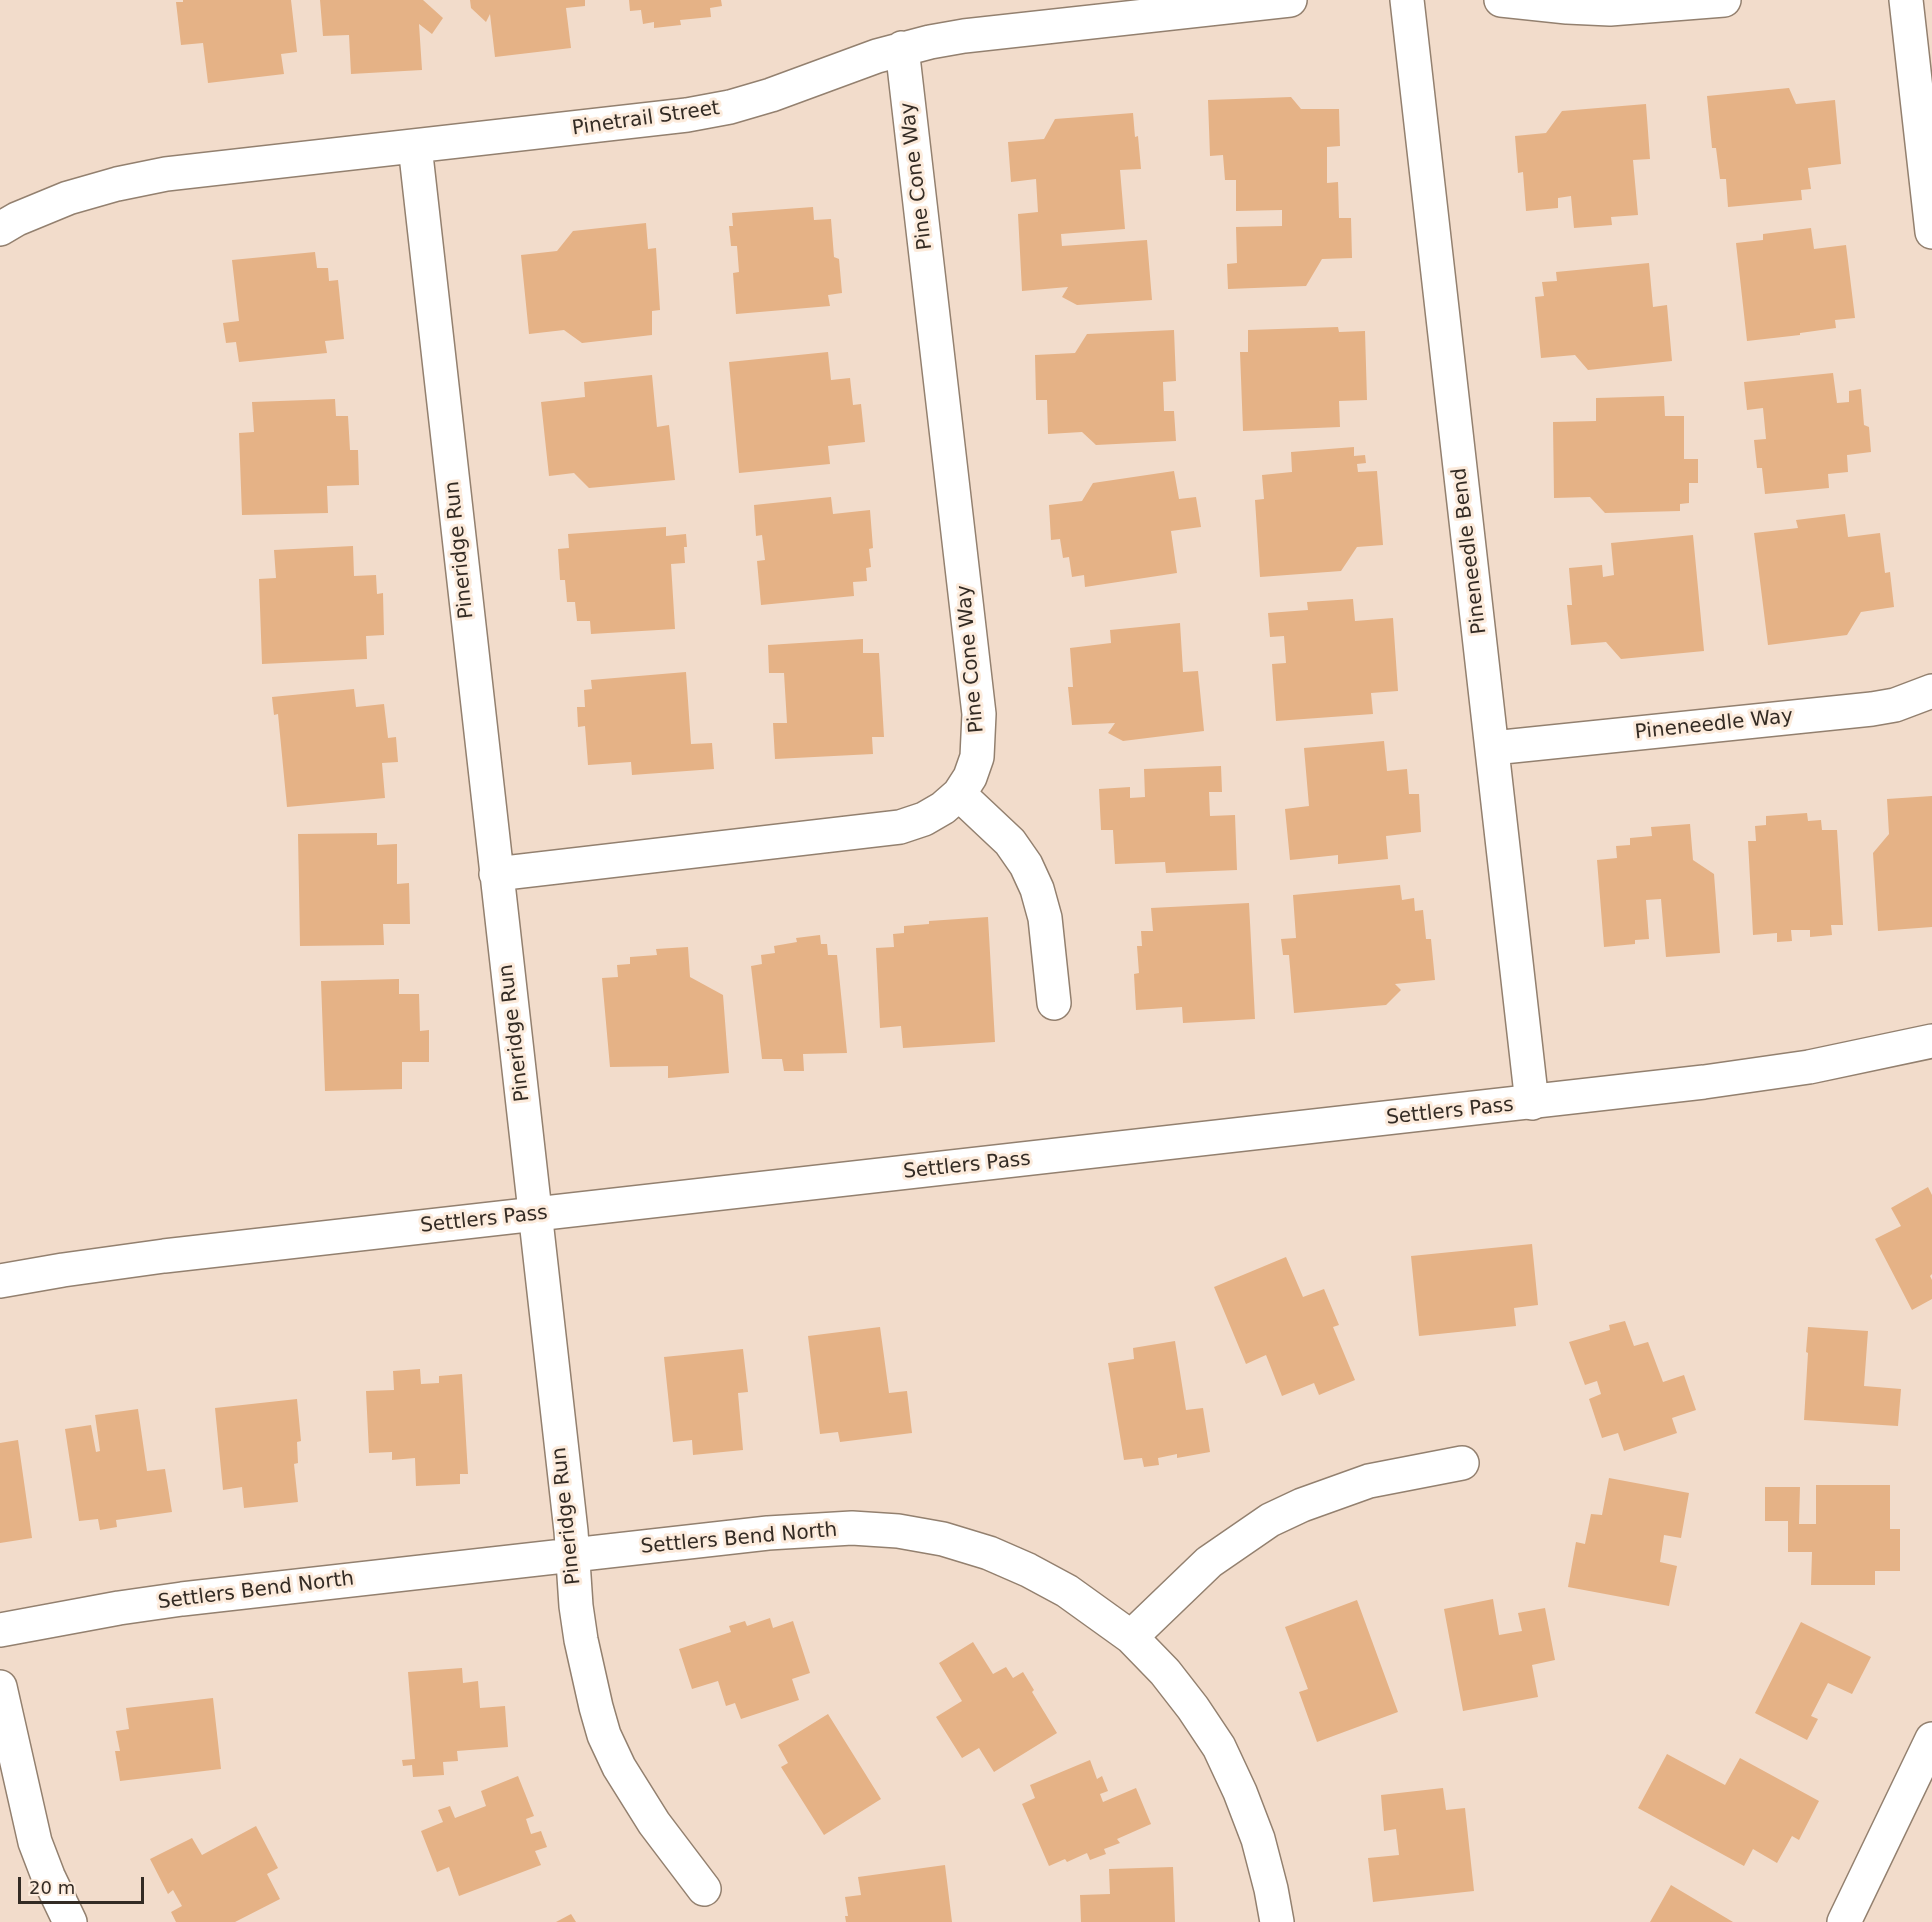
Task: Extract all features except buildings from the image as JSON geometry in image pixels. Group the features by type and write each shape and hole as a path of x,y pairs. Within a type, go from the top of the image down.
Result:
{"street":[{"name":"Pinetrail Street","path":"0,229 17,219 68,198 117,184 166,174 644,120 730,107 771,95 902,48 964,36 1290,0"},
{"name":"Pineneedle Bend","path":"1407,0 1532,1103"},
{"path":"1501,0 1610,9 1724,0"},
{"path":"1906,0 1932,232"},
{"name":"Pine Cone Way","path":"496,874 900,827 924,819 943,808 959,794 970,777 977,757 979,714 902,48"},
{"name":"Pineridge Run","path":"414,146 573,1556 576,1606 587,1674 604,1736 619,1767 636,1796 704,1889"},
{"name":"Pineneedle Way","path":"1493,748 1872,709 1895,705 1932,691"},
{"path":"959,794 1010,842 1026,865 1037,889 1045,918 1054,1003"},
{"name":"Settlers Pass","path":"0,1281 164,1256 1532,1103 1757,1075 1932,1041"},
{"path":"1131,1638 1209,1562 1270,1520 1302,1505 1369,1481 1462,1463"},
{"name":"Settlers Bend North","path":"0,1630 161,1602 810,1530 852,1528 898,1531 943,1539 989,1553 1028,1570 1066,1591 1131,1638 1165,1672 1219,1747 1240,1792 1258,1839 1277,1922"},
{"path":"0,1687 35,1842 70,1922"},
{"path":"1844,1922 1932,1739"}]}
